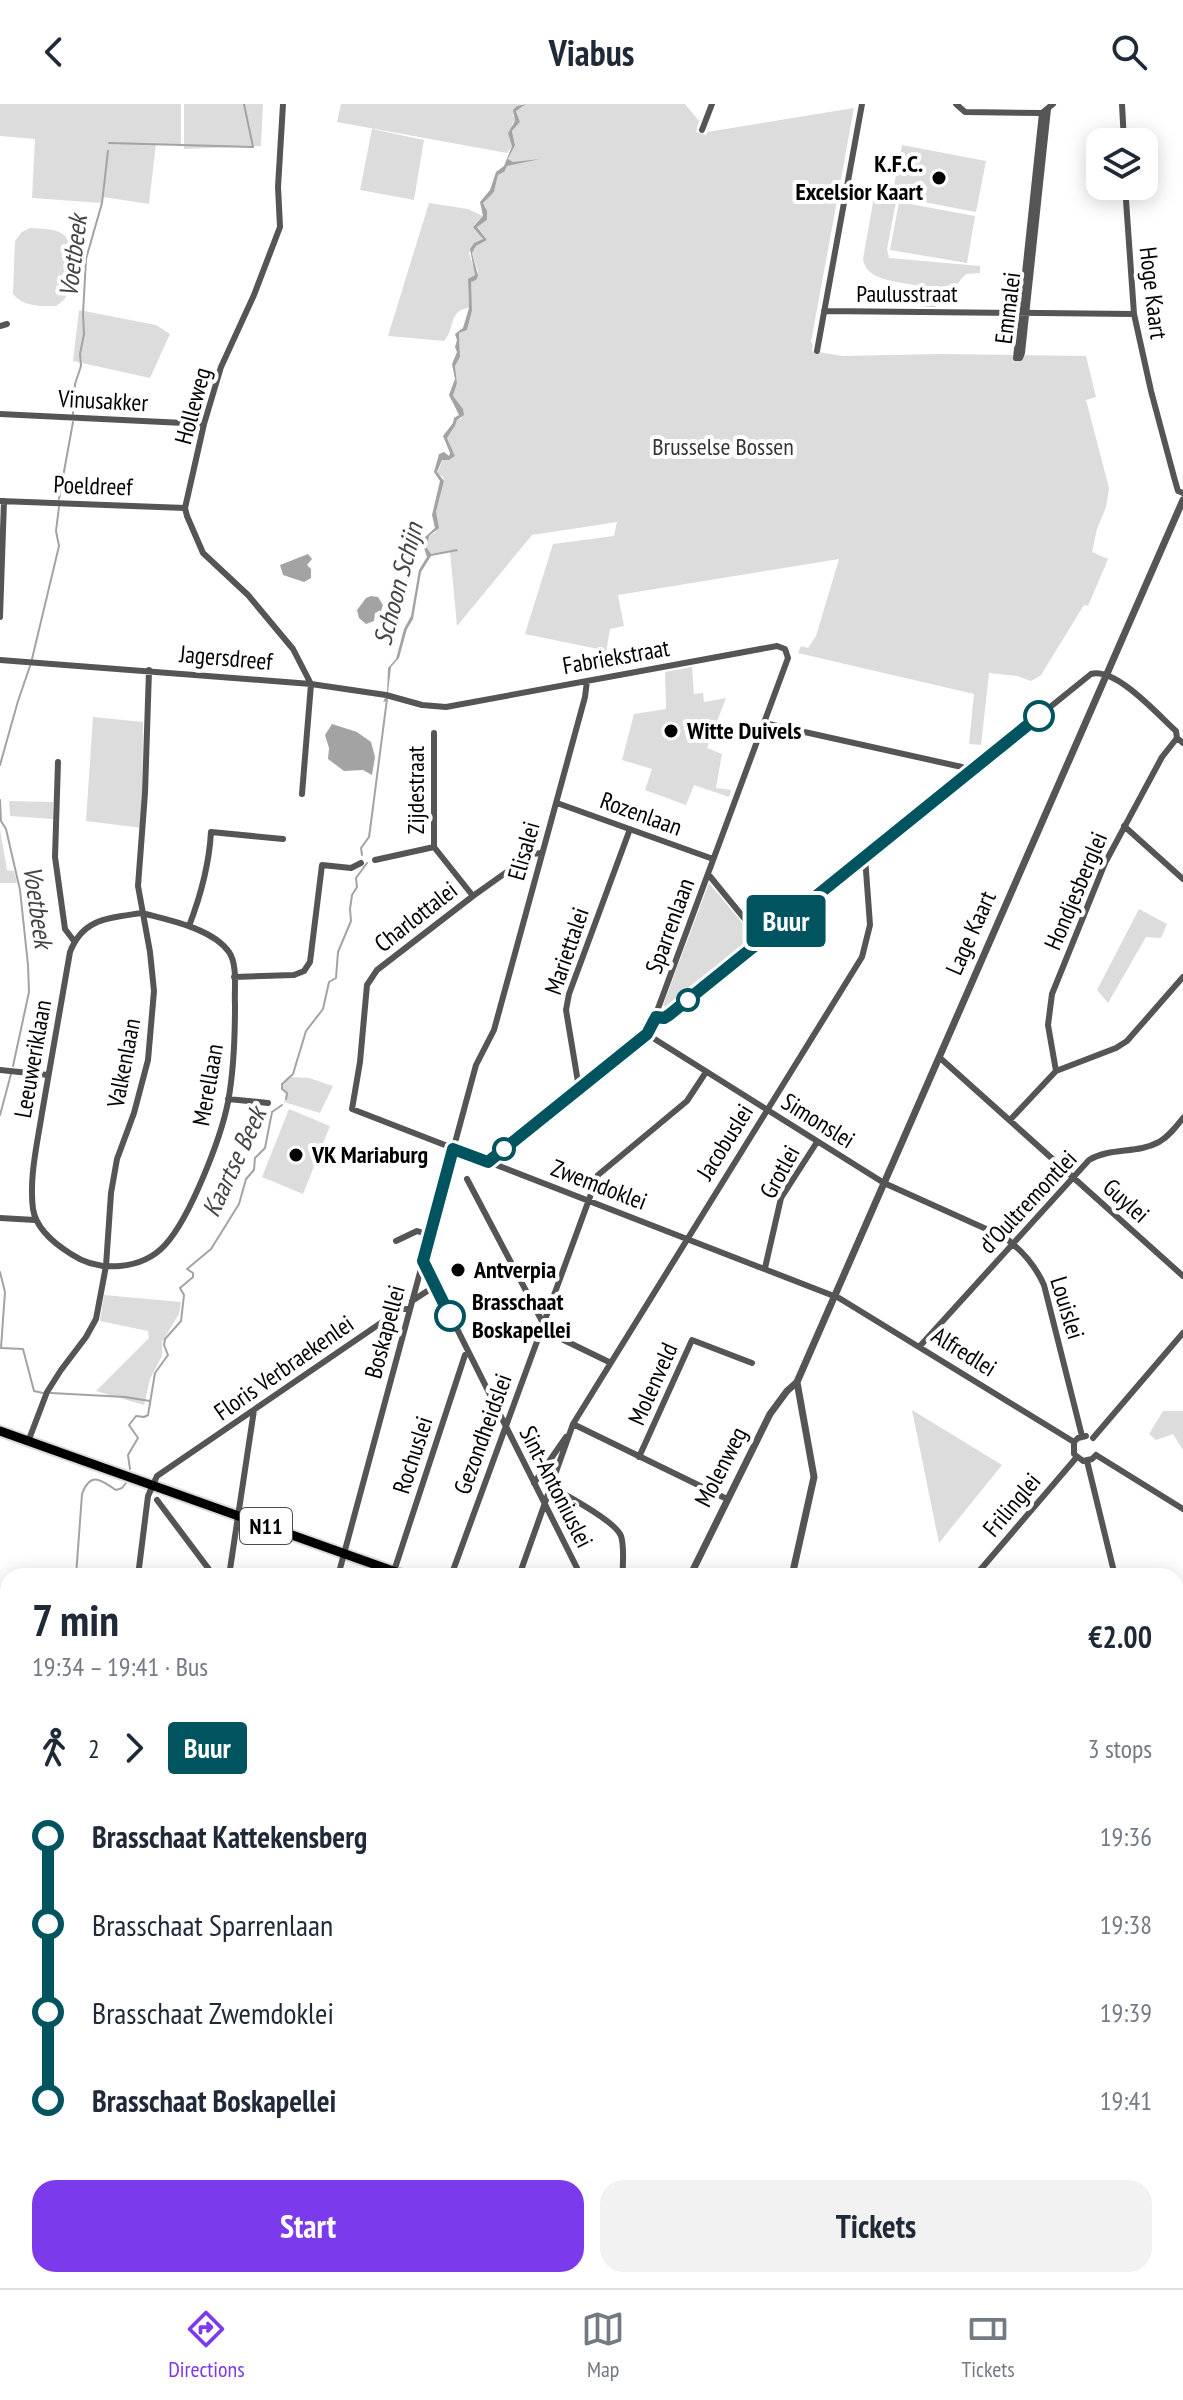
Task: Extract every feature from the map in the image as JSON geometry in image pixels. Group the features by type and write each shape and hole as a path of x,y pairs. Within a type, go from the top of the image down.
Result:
{"main road":[{"name":"N11","path":"0,1431 385,1568"}],"street":[{"name":"Holleweg","path":"185,508 221,367 254,295 280,227 278,187 283,104"},
{"path":"702,130 712,104"},
{"path":"817,351 862,104"},
{"path":"956,104 965,112 1048,109"},
{"path":"1122,104 1123,128"},
{"name":"Emmalei","path":"1024,313 1022,353 1020,358 1016,358 1048,109"},
{"name":"Hoge Kaart","path":"1126,200 1134,314 1174,477 1178,491 1183,493"},
{"name":"Paulusstraat","path":"824,311 1134,314"},
{"name":"Vinusakker","path":"0,414 204,424"},
{"name":"Lage Kaart","path":"797,1382 1183,500"},
{"path":"0,617 2,501"},
{"name":"Poeldreef","path":"2,501 185,508"},
{"path":"185,508 203,553 248,595 293,649 311,684 302,794"},
{"name":"Fabriekstraat","path":"446,707 777,646 784,647 788,655"},
{"name":"Sparrenlaan","path":"650,1036 788,655"},
{"name":"Jagersdreef","path":"0,660 311,684 446,707"},
{"name":"Valkenlaan","path":"28,1442 47,1392 96,1319 106,1266 115,1170 142,1088 152,1024 150,952 138,886 149,670"},
{"path":"656,1017 669,1015 1091,674 1107,674 1128,688 1176,731 1180,740"},
{"name":"Elisalei","path":"494,1030 557,803 587,681"},
{"path":"764,723 962,767 968,773"},
{"name":"Zijdestraat","path":"434,733 434,847"},
{"name":"Hondjesberglei","path":"1056,1071 1048,1025 1050,1001 1105,863 1162,757 1180,740"},
{"path":"58,762 55,857 65,929 74,941 92,923 142,913"},
{"name":"Rozenlaan","path":"557,803 713,859"},
{"path":"1124,826 1183,879"},
{"name":"Mariettalei","path":"579,1088 566,1010 569,994 630,829"},
{"path":"189,926 207,871 211,832 283,839"},
{"path":"375,860 434,847 473,896"},
{"name":"Charlottalei","path":"364,1113 354,1105 367,985 371,977 473,896 532,854 542,853"},
{"name":"Jacobuslei","path":"522,1568 573,1424 865,951 870,918 865,857"},
{"path":"234,977 294,975 304,971 310,962 322,865 351,868 361,863"},
{"name":"Sparrenlaan","path":"708,874 762,940"},
{"name":"Merellaan","path":"106,1266 146,1261 165,1245 183,1218 204,1175 223,1123 228,1099 235,1027 234,977 229,952 189,926 142,913"},
{"name":"Leeuweriklaan","path":"35,1220 33,1169 74,941"},
{"path":"1010,1120 1056,1071 1127,1041 1183,977"},
{"name":"Boskapellei","path":"341,1568 476,1065 494,1030"},
{"path":"488,1162 579,1088 650,1036"},
{"name":"Simonslei","path":"650,1036 884,1183"},
{"name":"Guylei","path":"939,1057 1183,1276"},
{"path":"0,1070 48,1075"},
{"name":"Gezondheidslei","path":"454,1568 598,1175 687,1101 706,1072"},
{"path":"228,1099 268,1103"},
{"name":"Zwemdoklei","path":"364,1113 834,1296"},
{"name":"d'Oultremontlei","path":"920,1346 1089,1160 1113,1151 1140,1149 1157,1143 1171,1133 1183,1118"},
{"name":"Grotlei","path":"765,1268 781,1198 817,1142"},
{"path":"467,1179 542,1326 609,1362"},
{"name":"Louislei","path":"884,1183 1004,1237 1031,1262 1044,1285 1082,1436"},
{"path":"0,1218 35,1220 56,1245 79,1260 106,1266"},
{"path":"396,1241 417,1231 430,1235"},
{"name":"Sint-Antoniuslei","path":"423,1261 577,1568"},
{"path":"412,1301 435,1286"},
{"name":"Alfredlei","path":"834,1296 1074,1442"},
{"name":"Floris Verbraekenlei","path":"152,1484 157,1476 394,1314 410,1309"},
{"path":"1093,1438 1183,1333"},
{"name":"Molenveld","path":"639,1457 692,1340 752,1363"},
{"name":"Rochuslei","path":"395,1568 468,1352"},
{"path":"794,1568 814,1477 797,1382"},
{"name":"Molenweg","path":"694,1568 770,1414 797,1382"},
{"path":"230,1568 254,1410"},
{"path":"573,1424 727,1499"},
{"name":"Jacobuslei","path":"534,1483 568,1435"},
{"path":"1082,1436 1093,1438 1098,1446 1096,1455 1087,1461 1076,1458 1072,1450 1074,1442 1082,1436"},
{"path":"1096,1455 1183,1509"},
{"name":"Frilinglei","path":"982,1568 1076,1458"},
{"path":"1087,1461 1113,1568"},
{"path":"139,1568 152,1484"},
{"path":"551,1487 619,1531 623,1568"},
{"path":"157,1500 208,1568"}],"green space":[{"path":"0,104 181,104 181,144 156,144 149,204 103,197 102,203 32,198 35,139 0,136"},
{"path":"184,104 263,104 261,146 184,149"},
{"path":"341,104 523,104 517,106 513,115 512,146 507,153 337,122"},
{"name":"Brusselse Bossen","path":"526,104 685,104 699,121 696,132 706,135 707,132 854,108 811,342 812,351 843,356 1086,356 1096,397 1086,400 1109,488 1092,552 1108,559 1088,606 1084,605 1041,675 1031,681 989,673 981,745 969,744 974,694 798,653 801,646 808,648 816,636 839,559 618,595 624,626 610,629 603,670 594,669 598,649 525,634 553,544 614,536 617,522 532,535 457,626 450,552 457,551 430,554 427,548 429,536 436,532 436,512 444,481 437,474 443,459 449,460 455,456 447,438 457,420 462,418 453,396 457,383 455,366 460,357 459,333 467,330 472,311 470,282 478,272 472,253 476,246 487,240 477,226 487,220 483,202 494,192 498,175 503,173 515,143 512,131 520,122 516,110"},
{"path":"372,129 424,140 414,200 360,190"},
{"name":"K.F.C. Excelsior Kaart","path":"902,145 986,161 976,212 892,196"},
{"path":"875,191 890,194 896,202 887,249 889,258 980,266 980,273 966,274 957,284 936,288 936,307 925,307 923,287 887,280 871,273 863,259"},
{"path":"899,202 975,216 967,263 890,250"},
{"path":"429,203 468,209 483,216 474,225 483,240 474,243 469,253 475,272 474,277 468,279 469,308 458,312 444,341 388,336"},
{"path":"30,228 59,232 69,244 71,270 67,296 56,306 27,304 13,294 15,241"},
{"path":"79,310 156,325 170,334 150,378 73,361"},
{"name":"Witte Duivels","path":"692,667 694,694 703,693 704,702 726,698 707,748 722,754 716,788 731,790 729,797 694,785 686,805 645,790 652,769 622,760 634,714 666,709 665,672"},
{"path":"93,717 143,722 142,828 86,821"},
{"path":"9,801 53,802 53,819 10,816"},
{"path":"0,829 7,870 14,871 17,883 0,883"},
{"path":"709,883 755,938 668,1009 663,1005"},
{"path":"1139,909 1167,924 1161,938 1146,937 1108,1003 1097,990"},
{"path":"291,1077 309,1078 333,1086 320,1113 284,1102 287,1095 282,1084"},
{"path":"289,1109 330,1126 303,1194 262,1177"},
{"path":"104,1295 181,1302 179,1314 162,1342 162,1356 150,1379 144,1405 96,1391 149,1338 148,1331 100,1321"},
{"path":"912,1410 1002,1465 939,1543"},
{"path":"1163,1411 1183,1411 1183,1450 1173,1434 1156,1440 1149,1434"}],"shaded area":[{"path":"526,104 516,111 520,122 512,131 515,145 508,159 513,162 540,159 507,166 498,175 494,192 483,203 487,220 477,227 487,240 476,246 472,253 478,276 471,282 472,311 467,330 459,333 460,357 455,366 457,383 453,396 464,415 457,420 447,438 455,456 442,460 437,472 444,481 436,512 439,528 429,536 427,548 431,554 458,551 431,556 421,572 413,619 399,658 391,667 387,701 383,702 387,694 388,668 396,659 411,616 419,570 427,557 425,537 435,528 432,515 440,481 434,472 439,454 444,452 449,456 450,453 443,436 459,415 449,395 455,379 452,364 457,352 455,334 463,328 469,308 468,279 475,275 470,249 483,239 473,227 483,216 480,202 490,190 496,172 504,166 512,146 508,133 515,121 513,110"},
{"path":"308,554 312,559 307,565 311,569 311,578 304,582 283,575 280,565"},
{"path":"371,596 378,597 383,605 381,611 375,613 374,621 366,624 359,618 357,610"},
{"path":"332,724 357,732 371,742 375,757 372,775 363,770 344,771 328,759 325,735"}],"waterway":[{"name":"Voetbeek","path":"109,143 253,147 244,104"},
{"name":"Voetbeek","path":"73,414 84,334 86,259 102,203 108,151"},
{"name":"Voetbeek","path":"59,499 73,422"},
{"name":"Voetbeek","path":"32,659 59,546 56,531 59,507"},
{"name":"Voetbeek","path":"0,765 30,666"},
{"name":"Kaartse Beek","path":"362,855 361,848 369,837 387,699"},
{"name":"Voetbeek","path":"0,800 1,821 6,829 20,890 28,965 29,992 13,1066"},
{"name":"Kaartse Beek","path":"286,1099 287,1093 282,1089 282,1084 293,1074 306,1031 323,1009 329,982 336,978 338,952 351,921 356,878 367,863"},
{"name":"Voetbeek","path":"0,1115 11,1074"},
{"name":"Kaartse Beek","path":"130,1469 128,1455 138,1438 129,1425 136,1416 148,1415 155,1373 168,1355 165,1339 181,1321 184,1295 180,1288 193,1277 187,1269 211,1249 239,1204 246,1179 254,1170 255,1158 265,1148 272,1112 282,1105"},
{"name":"Voetbeek","path":"0,1272 5,1292 1,1348 23,1349 34,1391 43,1393"},
{"name":"Voetbeek","path":"51,1393 150,1401"},
{"name":"Kaartse Beek","path":"77,1568 82,1494 86,1486 98,1480 116,1490 126,1483"}],"bus line":[{"name":"Buur","path":"450,1316 423,1261 453,1149 488,1162 647,1034 656,1017 669,1015 1039,716"}],"place":[{"name":"K.F.C. Excelsior Kaart","path":"939,178"},
{"name":"Witte Duivels","path":"671,731"},
{"name":"VK Mariaburg","path":"296,1155"},
{"name":"Antverpia","path":"458,1270"},
{"name":"Brasschaat Boskapellei","path":"450,1316"}],"water label":[{"name":"Schoon Schijn","path":"398,584"}]}
